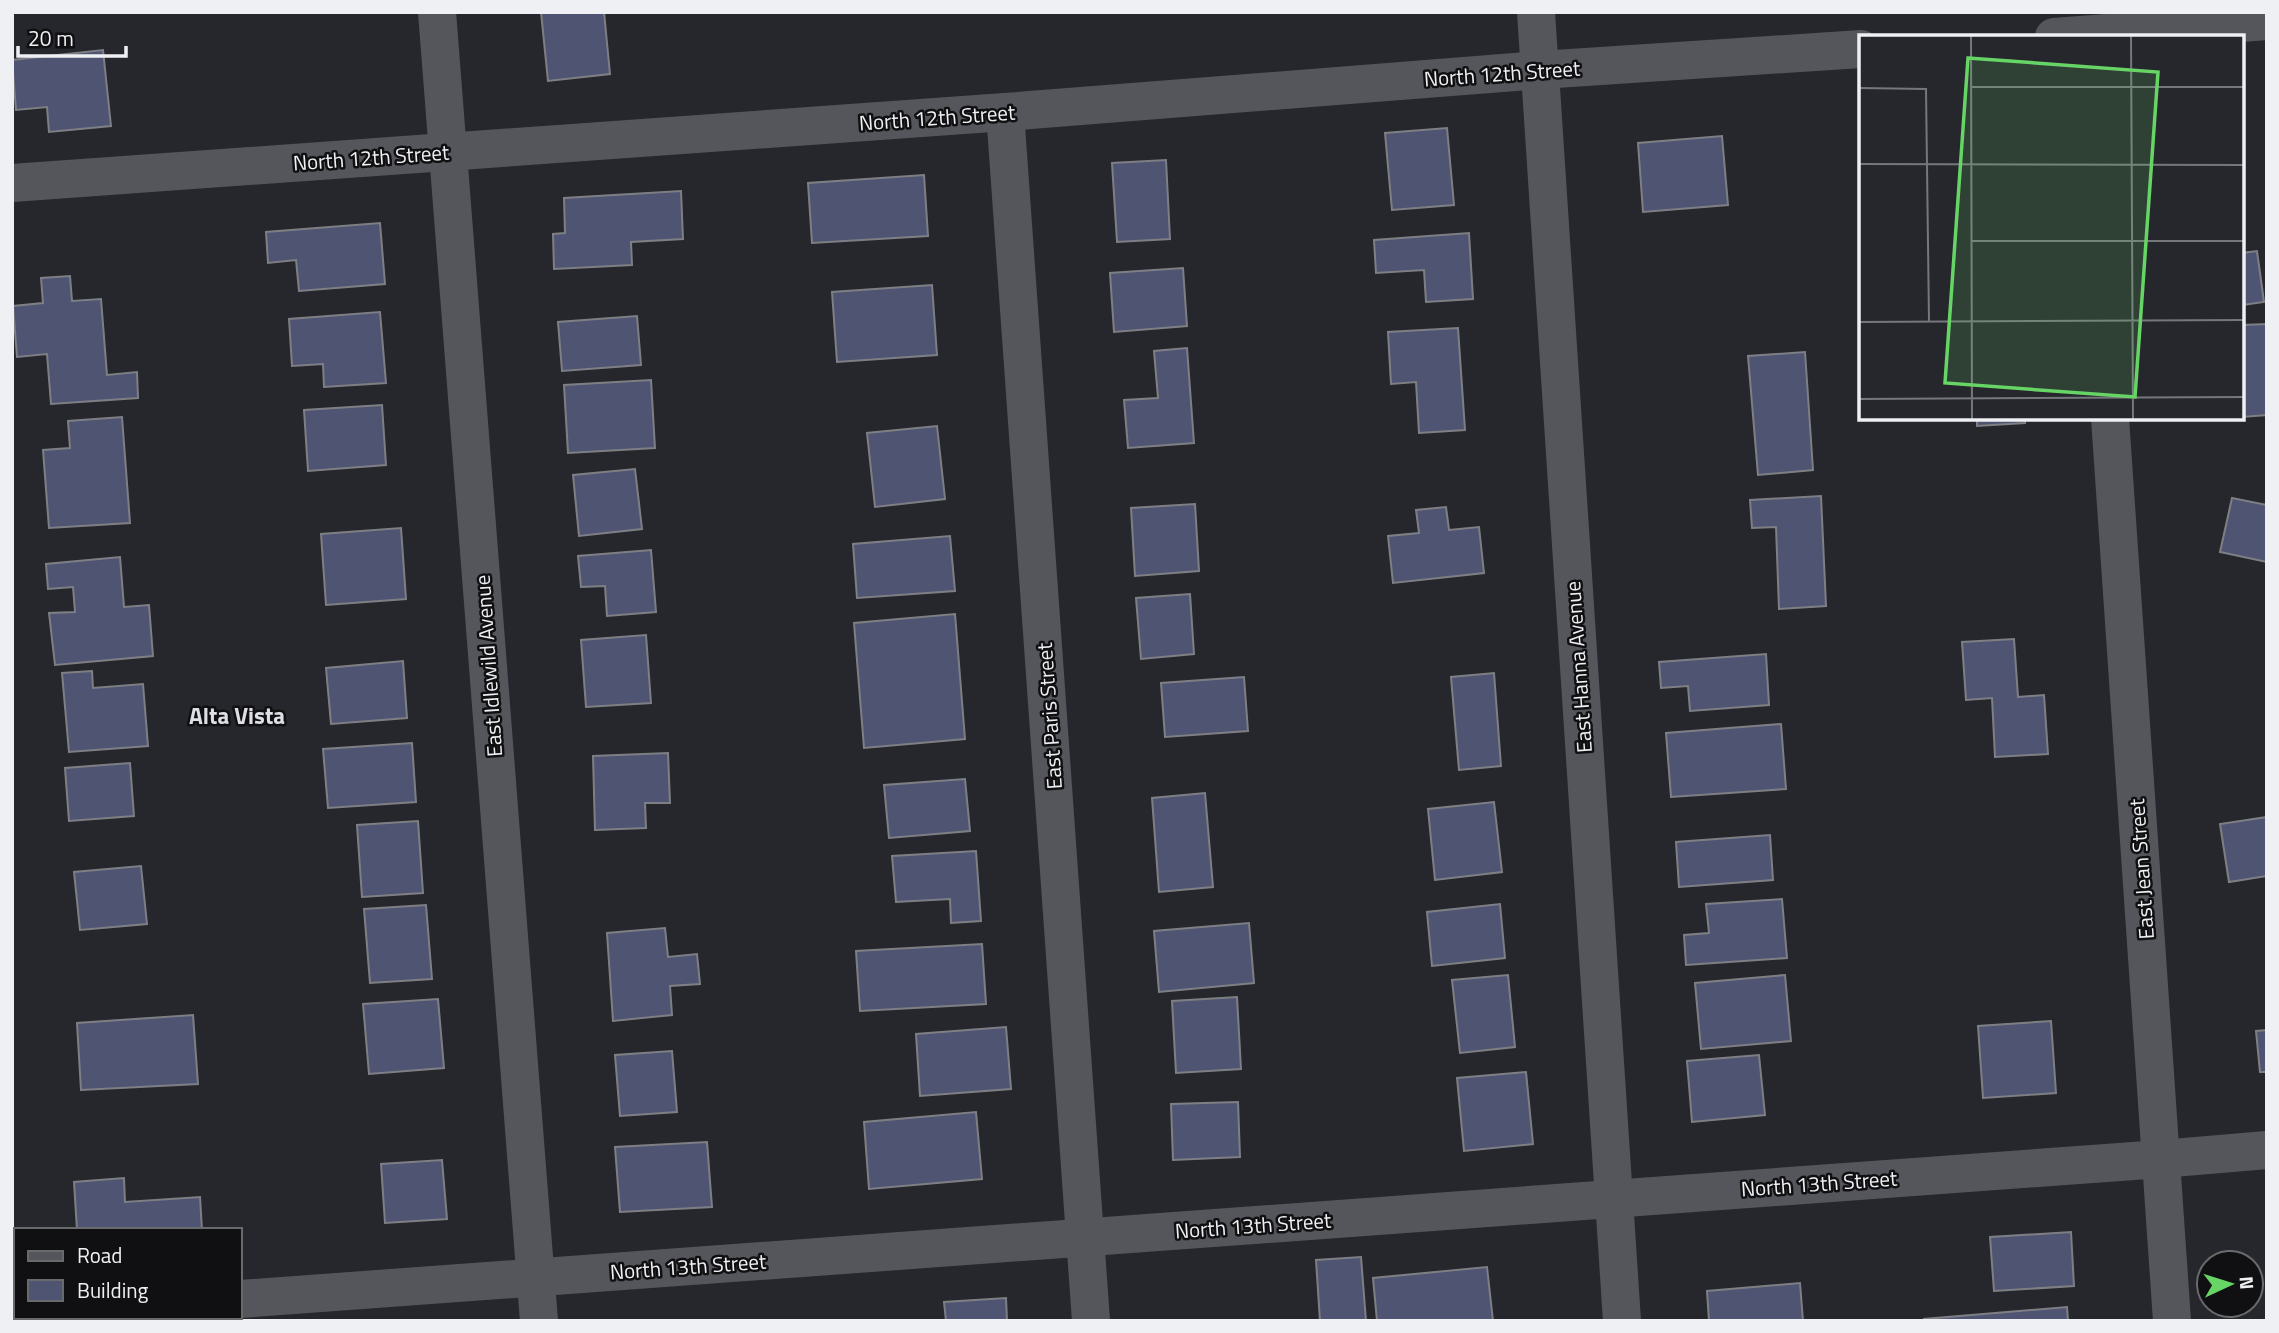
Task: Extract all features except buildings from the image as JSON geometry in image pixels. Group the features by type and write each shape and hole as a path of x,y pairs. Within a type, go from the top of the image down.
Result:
{"street":[{"name":"East Idlewild Avenue","path":"437,12 539,1321"},
{"name":"East Hanna Avenue","path":"1536,12 1622,1321"},
{"path":"2087,35 2267,21"},
{"name":"North 12th Street","path":"12,183 1006,112 1540,70 1859,49"},
{"name":"East Paris Street","path":"1006,112 1091,1321"},
{"name":"East Jean Street","path":"2110,420 2172,1321"},
{"name":"North 13th Street","path":"242,1299 2267,1150"}],"district":[{"name":"Alta Vista","path":"237,715"}]}
